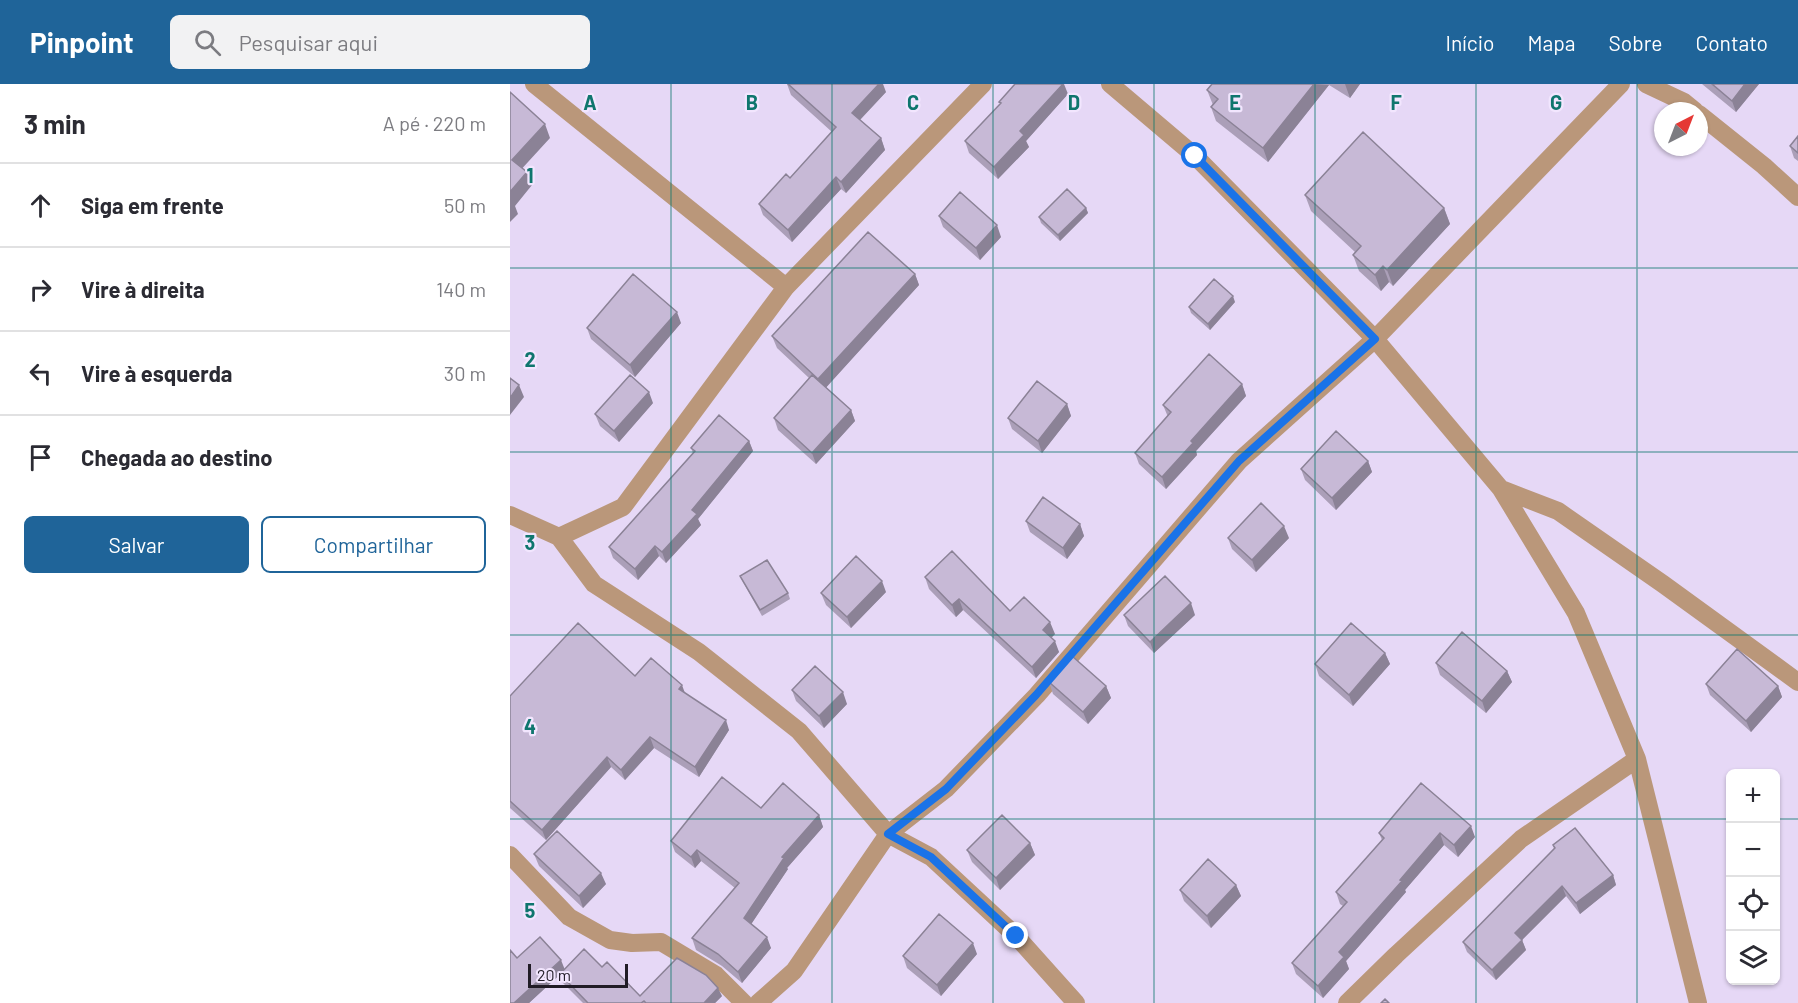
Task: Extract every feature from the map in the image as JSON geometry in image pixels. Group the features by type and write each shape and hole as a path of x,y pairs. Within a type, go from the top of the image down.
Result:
{"street":[{"path":"534,84 786,287"},
{"path":"560,537 623,507 786,287 983,84"},
{"path":"1110,84 1195,156 1375,339 1501,489 1576,613 1638,759 1698,1003"},
{"path":"758,1003 794,971 888,834 946,789 1036,695 1239,461 1375,339 1620,84"},
{"path":"1646,84 1684,102"},
{"path":"1708,121 1764,166 1798,198"},
{"path":"1501,489 1558,511 1682,597 1798,682"},
{"path":"510,514 560,537 594,584 699,652 799,731 888,834 931,857 1016,936 1076,1003"},
{"path":"1347,1003 1521,839 1638,759"},
{"path":"510,855 570,917 610,940 632,943 661,942 716,975 744,1003"}],"building":[{"path":"788,84 879,84 852,113 881,138 841,182 836,177 788,230 759,204 786,174 790,178 836,127"},
{"path":"1015,84 1063,84 1020,131 1024,135 994,167 965,141 1001,103 999,102"},
{"path":"1212,84 1314,84 1263,148 1211,107 1218,99 1207,90"},
{"path":"1712,84 1745,84 1732,101"},
{"path":"510,92 545,124 512,160 527,172 510,192"},
{"path":"1363,132 1444,208 1387,270 1383,266 1375,275 1353,255 1361,246 1305,195"},
{"path":"1798,136 1798,153 1790,146"},
{"path":"1067,189 1086,208 1058,235 1039,217"},
{"path":"960,192 997,225 976,248 939,216"},
{"path":"868,232 915,274 818,379 772,336"},
{"path":"633,274 677,312 630,365 587,328"},
{"path":"1214,279 1233,296 1208,324 1189,307"},
{"path":"1209,354 1242,384 1162,477 1135,453 1171,412 1163,405"},
{"path":"630,375 649,392 614,431 595,414"},
{"path":"812,375 851,410 812,453 774,418"},
{"path":"510,378 519,385 510,398"},
{"path":"1037,381 1067,404 1038,441 1008,418"},
{"path":"719,415 749,441 692,510 697,514 662,552 655,546 635,569 609,547 695,451 691,448"},
{"path":"1336,431 1368,461 1332,498 1301,469"},
{"path":"1043,497 1080,524 1063,548 1026,521"},
{"path":"1261,503 1284,526 1252,560 1228,538"},
{"path":"952,551 1010,611 1024,597 1050,622 1043,630 1055,641 1032,667 959,599 952,605 925,577"},
{"path":"856,556 882,581 847,617 821,593"},
{"path":"767,560 788,593 760,610 740,576"},
{"path":"1165,576 1191,603 1150,642 1124,615"},
{"path":"578,623 635,676 651,658 682,685 679,689 726,720 695,767 650,737 621,770 607,757 542,830 510,801 510,696"},
{"path":"1351,623 1385,653 1349,695 1315,664"},
{"path":"1462,632 1507,671 1482,701 1436,663"},
{"path":"1737,649 1778,686 1746,721 1706,684"},
{"path":"1072,656 1106,686 1083,712 1049,682"},
{"path":"815,666 843,692 819,716 792,690"},
{"path":"722,777 761,808 783,783 819,815 782,857 784,858 744,918 767,937 738,972 718,954 692,938 739,883 697,850 691,857 671,841"},
{"path":"1421,783 1471,826 1454,845 1440,833 1400,880 1402,881 1339,952 1344,957 1318,986 1292,963 1347,902 1336,892 1384,838 1379,833"},
{"path":"1002,815 1030,843 996,878 967,850"},
{"path":"1575,828 1613,875 1576,903 1562,886 1515,933 1522,940 1492,970 1463,942 1555,848 1553,845"},
{"path":"557,831 601,873 579,896 534,854"},
{"path":"1208,859 1236,885 1207,916 1180,890"},
{"path":"939,914 973,943 937,985 903,956"},
{"path":"540,937 561,960 514,1003 510,1003 510,950 517,958"},
{"path":"584,949 602,967 607,962 640,996 677,958 706,975 718,988 704,1003 646,1003 644,1001 641,1003 588,1003 560,974"}],"route":[{"path":"1016,936 931,857 888,834 946,789 1036,695 1239,461 1375,339 1195,156"}]}
